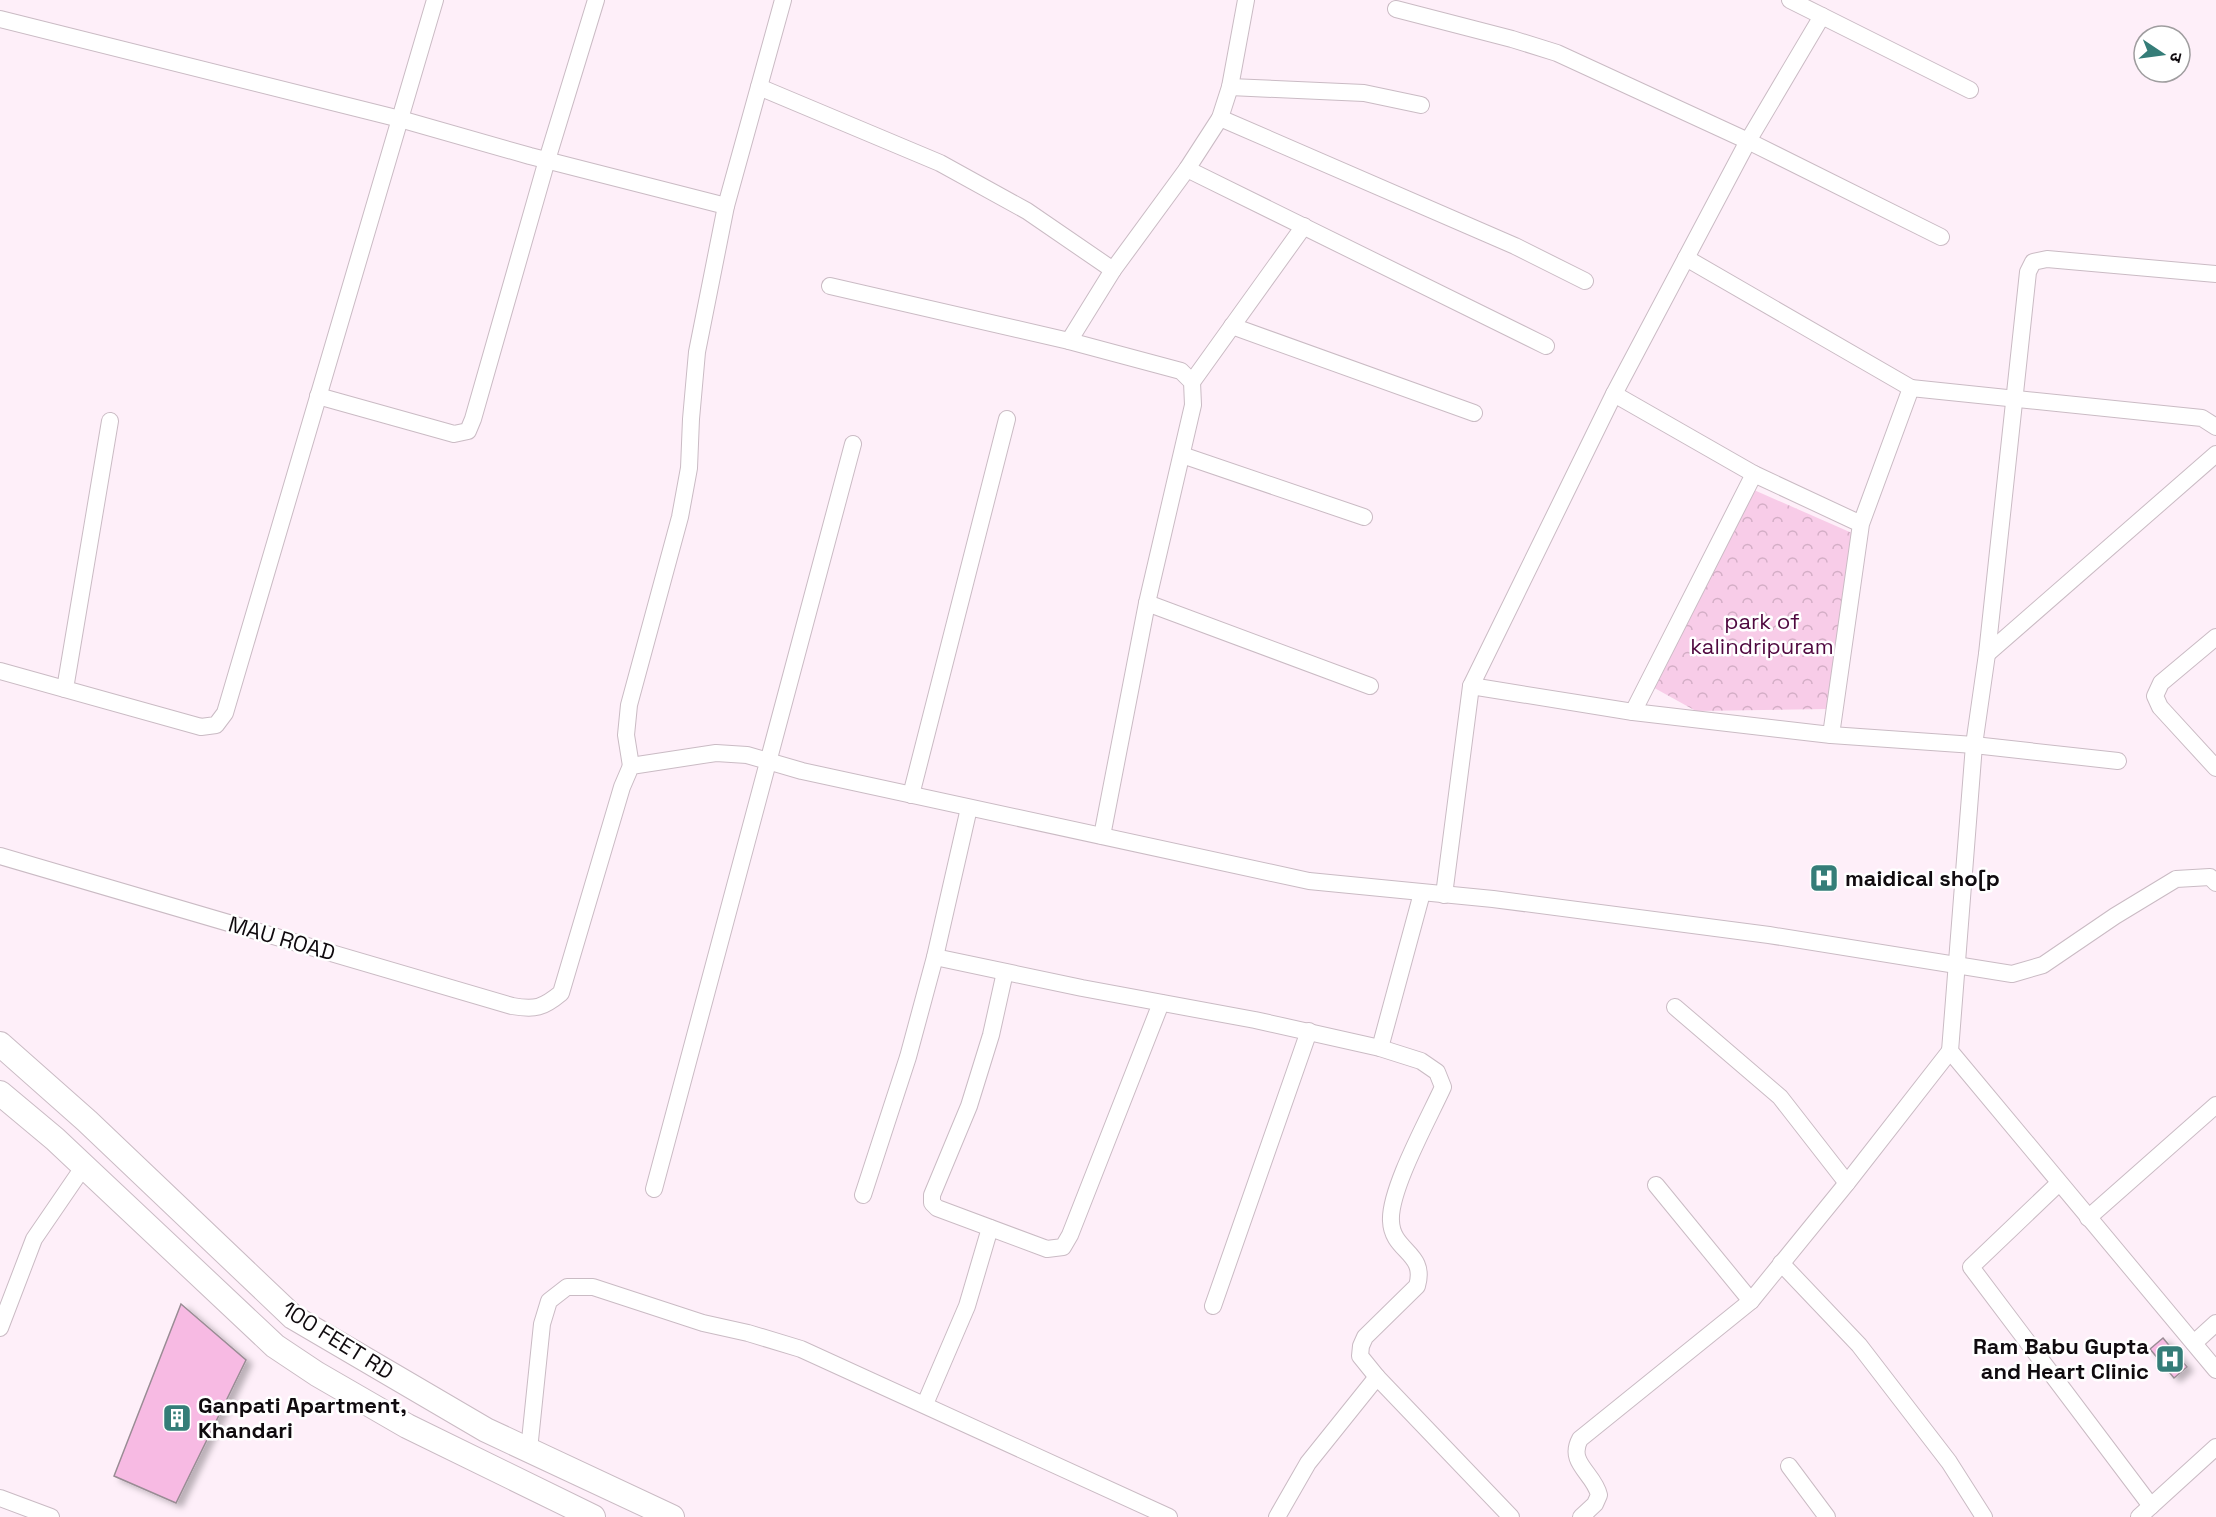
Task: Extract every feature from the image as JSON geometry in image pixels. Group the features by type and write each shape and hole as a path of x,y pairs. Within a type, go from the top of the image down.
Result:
{"main road":[{"name":"100 FEET RD","path":"0,1044 87,1121 293,1317 486,1430 672,1517"},
{"path":"0,1093 84,1166 275,1346 317,1374 407,1426 593,1517"}],"street":[{"path":"0,671 201,727 216,725 225,713 435,0"},
{"path":"318,396 454,434 468,430 477,408 547,160 596,0"},
{"path":"783,0 726,206 697,352 689,468 682,507 629,705 626,735 631,766 716,753 747,755 802,771 1309,881 1422,892 1769,935 2012,974 2043,965 2115,916 2176,879 2214,877"},
{"path":"1069,341 1113,270 1187,169 1220,118 1230,87 1246,0"},
{"path":"1790,0 1970,90"},
{"path":"1396,9 1557,53 1748,141 1941,237"},
{"path":"1444,895 1471,686 1614,394 1748,141 1822,16"},
{"path":"0,19 400,119 726,206"},
{"path":"759,87 940,164 1027,211 1113,270"},
{"path":"1230,87 1364,93 1421,105"},
{"path":"1220,118 1515,246 1586,281"},
{"path":"1187,169 1546,346"},
{"path":"1102,837 1147,603 1193,405 1192,382 1304,226"},
{"path":"1686,258 1911,388 2202,418 2216,427"},
{"path":"1581,1517 1595,1504 1599,1495 1597,1486 1577,1459 1575,1449 1580,1439 1751,1301 1847,1184 1950,1051 1974,745 1987,654 2028,272 2033,262 2047,259 2216,274"},
{"path":"830,286 1069,341 1181,371 1192,382"},
{"path":"1232,326 1474,413"},
{"path":"1831,735 1861,524 1911,388"},
{"path":"1614,394 1754,474 1861,524"},
{"path":"911,795 1007,419"},
{"path":"65,689 110,421"},
{"path":"654,1189 853,444"},
{"path":"1987,654 2216,454"},
{"path":"1182,455 1364,517"},
{"path":"1633,712 1754,474"},
{"path":"1147,603 1370,686"},
{"path":"2216,637 2161,683 2156,696 2160,707 2216,768"},
{"path":"1471,686 1633,712 1831,735 1974,745 2118,761"},
{"name":"MAU ROAD","path":"0,856 530,1010 548,1005 561,993 622,788 631,766"},
{"path":"863,1195 908,1057 935,957 969,808"},
{"path":"1380,1048 1422,892"},
{"path":"935,957 1309,1031 1380,1048 1421,1061 1437,1072 1443,1087 1398,1187 1391,1209 1391,1224 1396,1240 1418,1263 1420,1277 1417,1286 1365,1337 1360,1356 1377,1377 1511,1517"},
{"path":"1005,972 990,1035 969,1106 932,1195 932,1203 937,1208 1047,1249 1063,1247 1070,1235 1161,1003"},
{"path":"1675,1007 1780,1097 1847,1184"},
{"path":"1213,1306 1309,1031"},
{"path":"1950,1051 2216,1370"},
{"path":"2088,1218 2216,1105"},
{"path":"0,1328 34,1239 84,1166"},
{"path":"2059,1183 1971,1267 2145,1512 2216,1447"},
{"path":"1656,1185 1751,1301"},
{"path":"925,1404 968,1306 990,1228"},
{"path":"1781,1263 1859,1346 1948,1462 1984,1517"},
{"path":"528,1450 542,1324 549,1301 567,1287 593,1287 703,1323 748,1333 801,1349 1169,1517"},
{"path":"2194,1343 2216,1323"},
{"path":"1277,1517 1308,1463 1377,1377"},
{"path":"1789,1466 1827,1517"},
{"path":"0,1498 51,1517"}],"green space":[{"name":"park of kalindripuram","path":"1754,490 1852,533 1829,709 1696,711 1649,685"}],"building":[{"name":"Ganpati Apartment, Khandari","path":"181,1304 246,1360 176,1503 114,1476"},
{"path":"2163,1338 2187,1367 2174,1378 2150,1349"}],"place":[{"name":"maidical sho[p","path":"1824,878"},
{"name":"Ram Babu Gupta and Heart Clinic","path":"2170,1359"},
{"name":"Ganpati Apartment, Khandari","path":"177,1418"}]}
